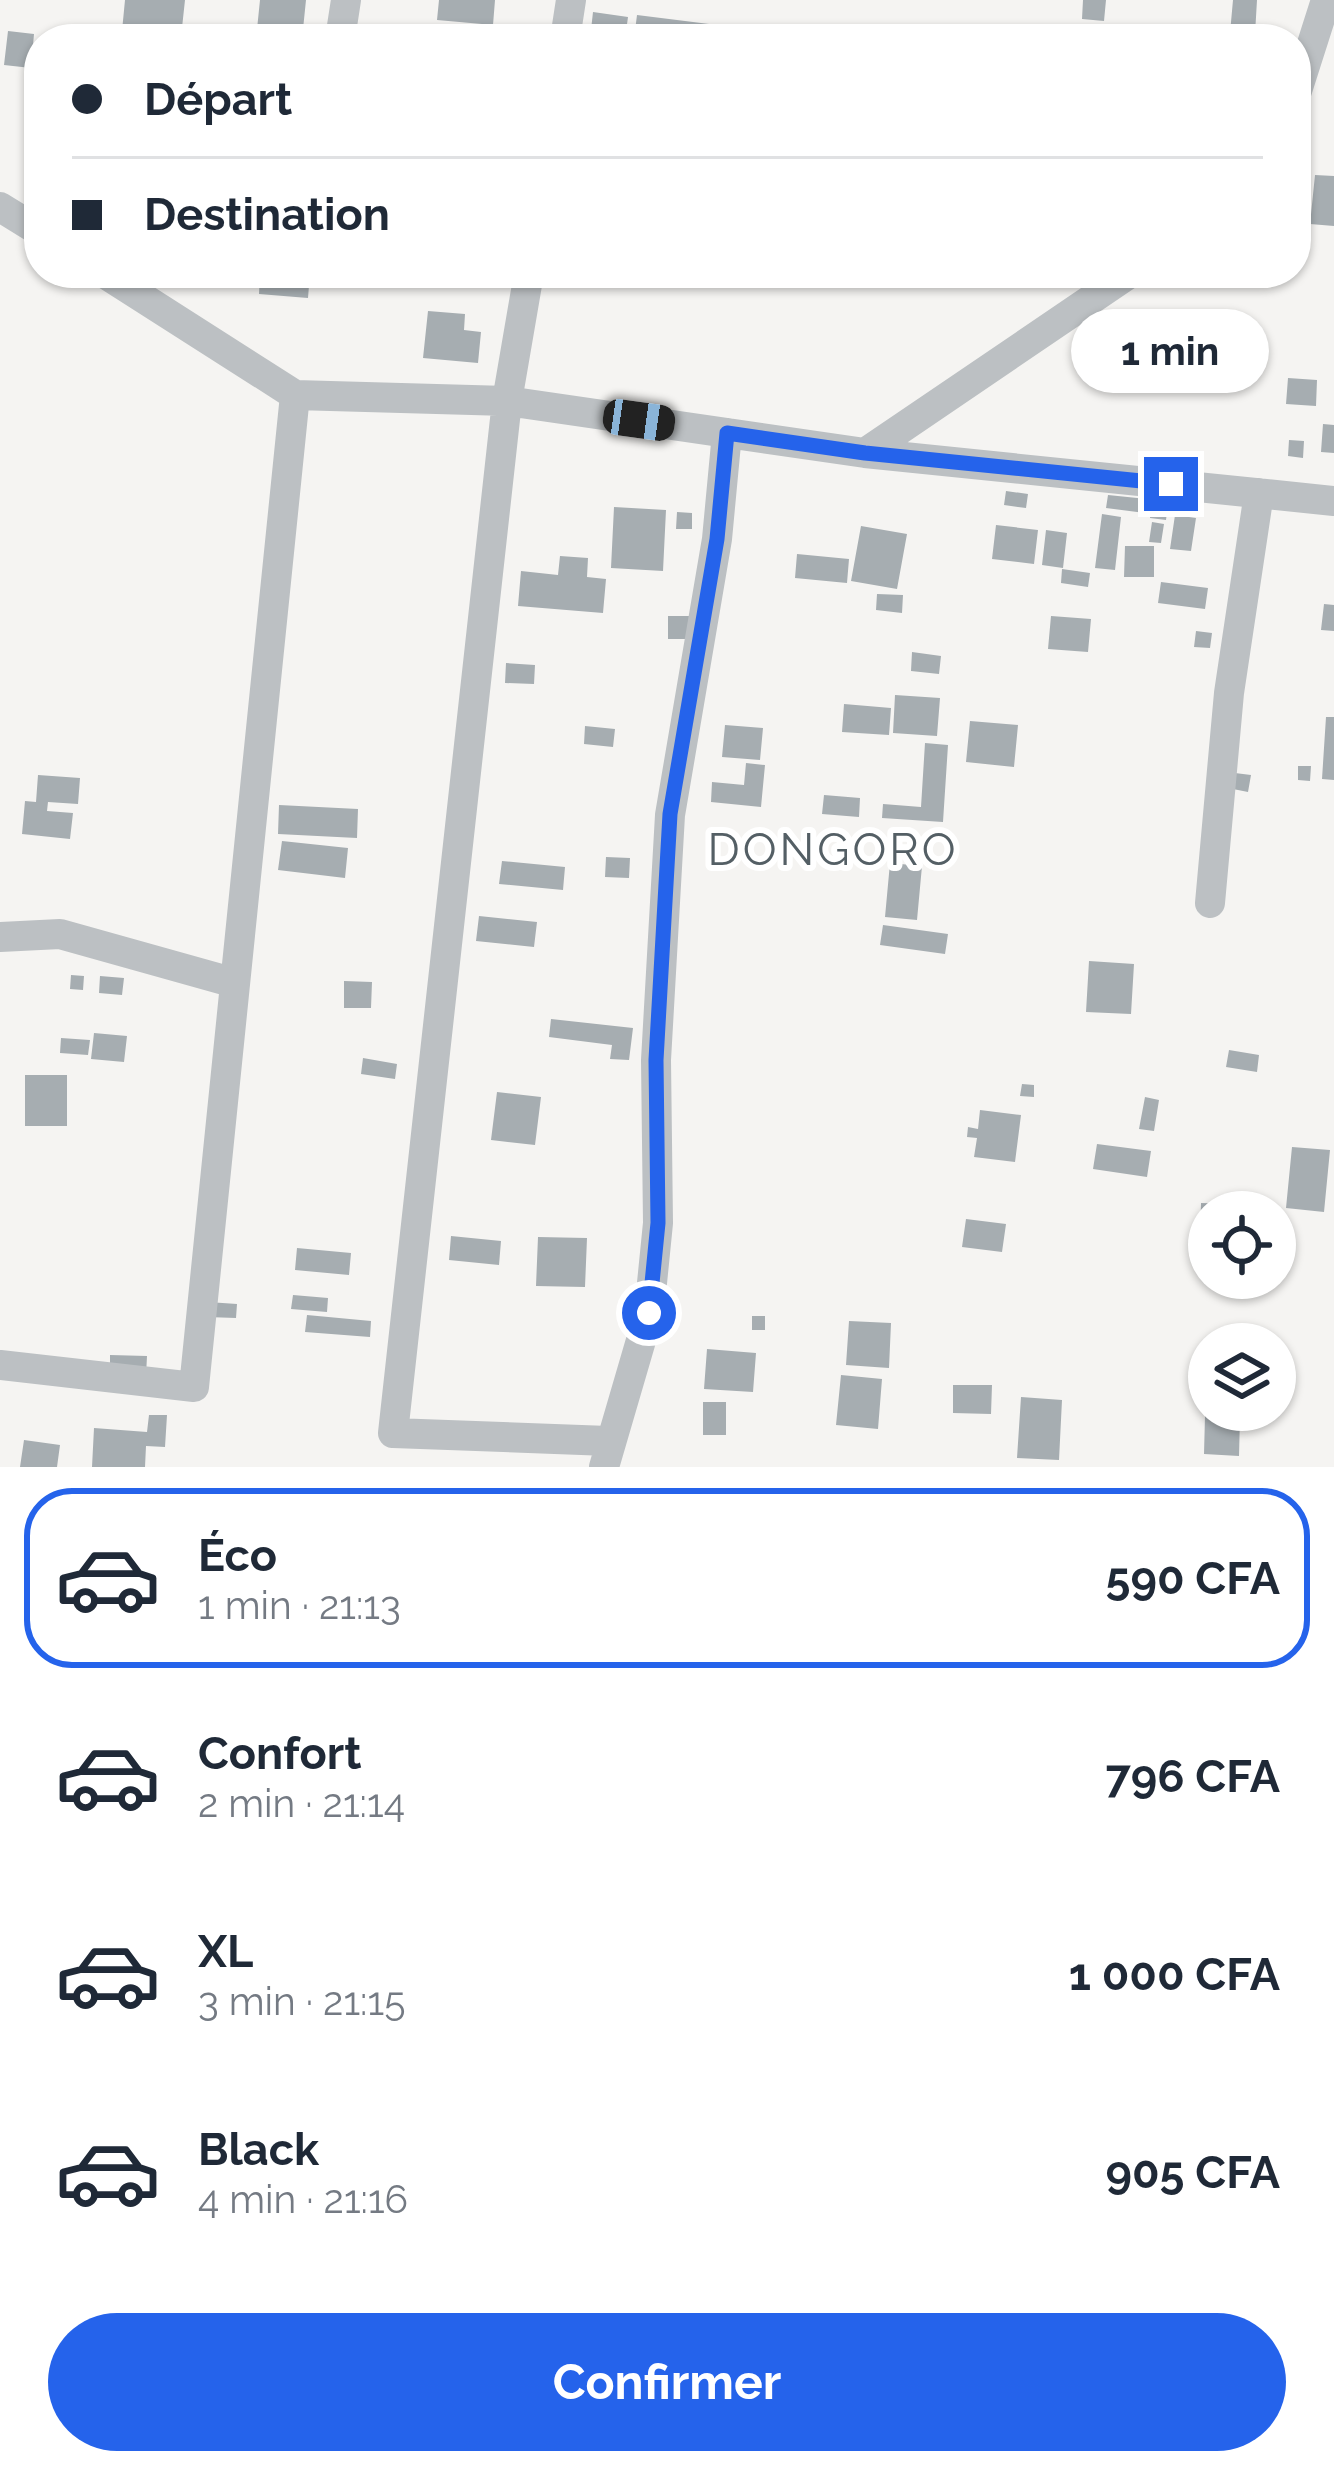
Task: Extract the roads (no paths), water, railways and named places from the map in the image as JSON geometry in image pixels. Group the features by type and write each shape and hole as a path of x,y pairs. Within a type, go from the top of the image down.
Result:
{"street":[{"path":"1311,47 1326,0"},
{"path":"128,288 296,395 507,401 865,453 1334,501"},
{"path":"526,288 507,401 394,1433 606,1454 649,1313 658,1223 656,1060 670,814 717,539 727,433"},
{"path":"865,453 1108,288"},
{"path":"0,1365 194,1387 296,395"},
{"path":"1210,903 1229,693 1259,493"},
{"path":"0,937 61,934 235,983"}],"district":[{"name":"DONGORO","path":"833,849"}]}
